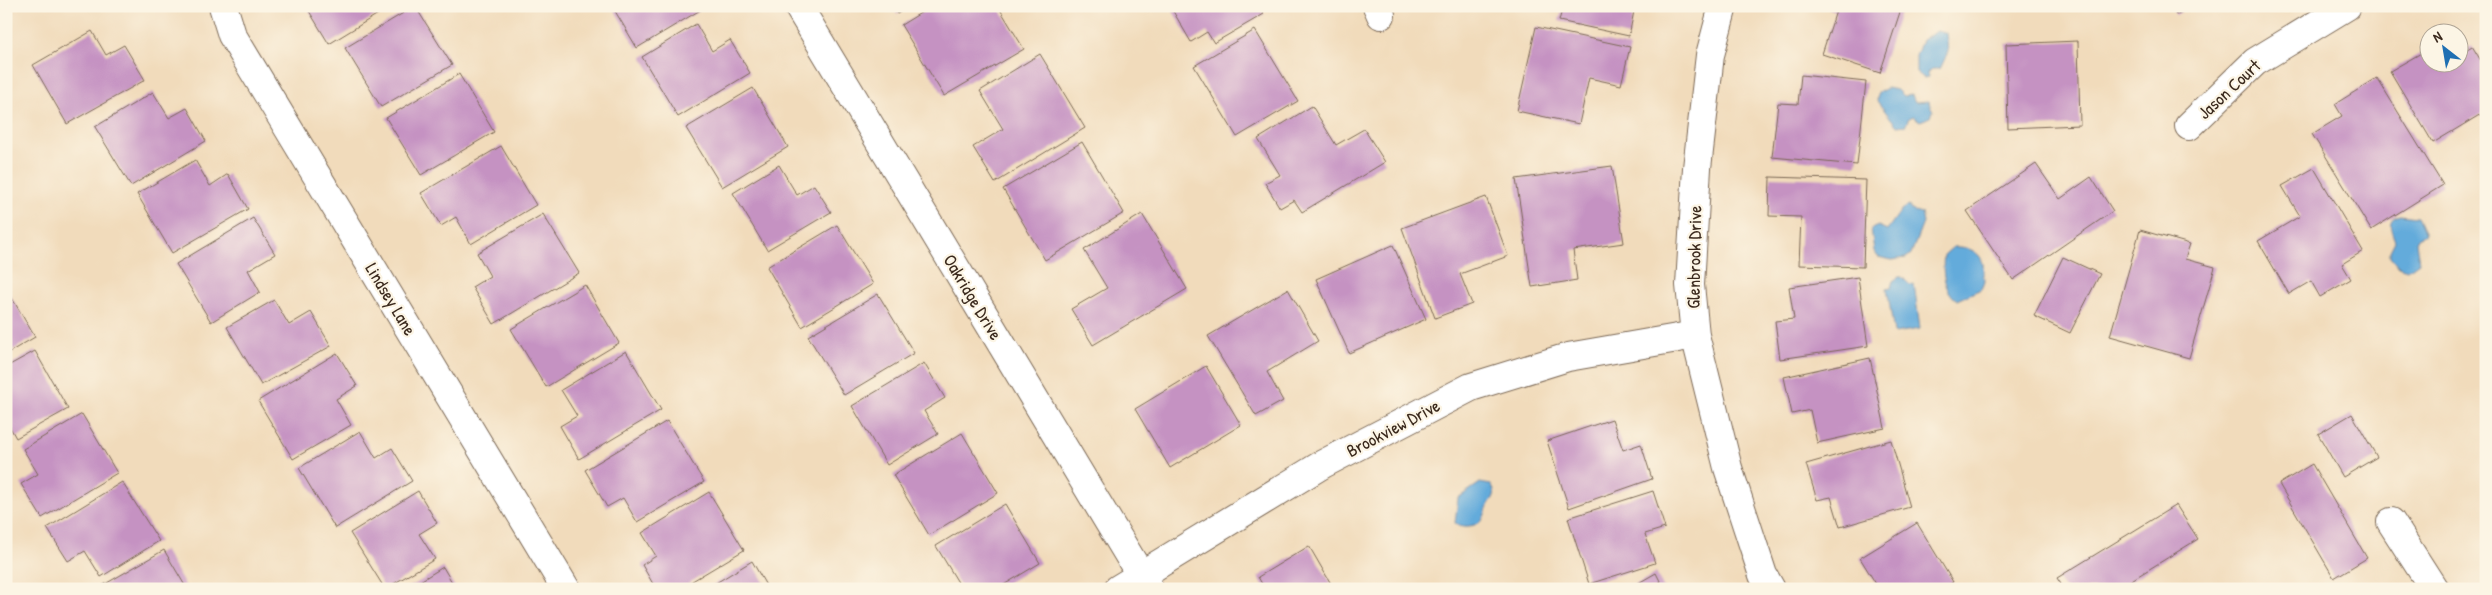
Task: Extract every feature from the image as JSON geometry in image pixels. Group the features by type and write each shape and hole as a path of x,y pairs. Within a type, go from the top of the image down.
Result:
{"street":[{"name":"Lindsey Lane","path":"222,6 232,35 566,589"},
{"name":"Oakridge Drive","path":"798,6 1136,584"},
{"name":"Glenbrook Drive","path":"1723,6 1710,55 1697,168 1690,285 1695,335 1728,468 1764,575 1771,589"},
{"name":"Jason Court","path":"2189,126 2255,62 2347,6"},
{"name":"Brookview Drive","path":"1136,584 1323,464 1471,387 1568,357 1695,335"},
{"path":"2391,522 2434,589"}],"water":[{"path":"1937,31 1946,33 1948,52 1940,69 1932,69 1928,73 1929,77 1924,78 1916,73 1916,56 1922,40"},
{"path":"1887,88 1897,90 1903,96 1912,95 1915,102 1928,101 1933,111 1931,117 1920,121 1913,116 1908,119 1906,125 1897,126 1877,101 1878,93"},
{"path":"1909,206 1911,210 1921,213 1923,223 1911,254 1906,258 1892,260 1878,257 1874,251 1871,229 1878,226 1887,230 1902,209"},
{"path":"2401,215 2417,217 2425,234 2418,238 2416,242 2419,262 2408,270 2399,267 2390,256 2390,251 2395,241 2390,225 2393,219"},
{"path":"1953,247 1972,250 1982,259 1985,280 1981,289 1957,300 1952,296 1946,285 1943,267 1944,255"},
{"path":"1902,277 1910,285 1914,284 1920,329 1894,333 1887,288 1891,287 1893,281"},
{"path":"1480,483 1491,485 1494,494 1484,516 1475,525 1461,526 1455,523 1458,498"}],"building":[{"path":"306,6 391,6 329,44"},
{"path":"415,6 452,65 381,107 345,48"},
{"path":"612,6 707,6 637,48"},
{"path":"892,6 910,6 897,14"},
{"path":"932,6 998,6 1024,49 944,96 901,25"},
{"path":"1170,6 1259,6 1264,14 1214,43 1207,32 1191,42"},
{"path":"1563,6 1635,6 1629,36 1559,21"},
{"path":"1823,6 1902,6 1880,73 1822,54 1836,11"},
{"path":"2170,6 2191,6 2176,15"},
{"path":"696,24 712,51 730,40 750,73 678,117 642,57"},
{"path":"1536,27 1630,47 1621,85 1589,78 1579,124 1517,111"},
{"path":"1255,30 1298,101 1237,137 1194,66"},
{"path":"92,31 106,55 124,45 145,80 67,124 33,65"},
{"path":"2078,41 2080,125 2008,128 2006,44"},
{"path":"2472,46 2486,69 2486,111 2433,143 2390,71 2420,54 2420,72 2470,72 2470,47"},
{"path":"1040,54 1085,128 995,183 973,147 1003,129 980,91"},
{"path":"459,74 494,132 421,175 386,118"},
{"path":"1801,75 1866,82 1857,165 1772,157 1778,103 1798,104"},
{"path":"2377,78 2443,185 2371,230 2312,134 2342,116 2335,104"},
{"path":"753,88 788,147 722,187 686,128"},
{"path":"153,92 169,118 187,108 206,141 131,186 95,127"},
{"path":"1312,106 1336,145 1364,129 1385,162 1302,212 1294,200 1280,208 1265,183 1280,175 1258,139"},
{"path":"1082,142 1124,213 1045,260 1003,189"},
{"path":"501,146 536,205 471,244 456,217 441,226 421,193"},
{"path":"195,160 210,186 228,174 248,209 172,253 137,194"},
{"path":"2036,164 2060,199 2091,177 2113,211 2013,280 1967,211"},
{"path":"779,165 797,195 814,185 831,212 767,250 733,193"},
{"path":"1612,166 1624,243 1573,250 1577,280 1532,287 1516,179"},
{"path":"2314,168 2363,251 2342,264 2351,279 2320,297 2311,281 2289,294 2258,241 2300,216 2282,186"},
{"path":"1770,177 1866,180 1863,267 1799,265 1801,217 1769,216"},
{"path":"1486,197 1508,256 1460,274 1472,304 1435,318 1402,228"},
{"path":"543,214 579,273 494,324 472,287 490,276 477,253"},
{"path":"1142,214 1187,289 1093,345 1071,309 1107,288 1084,250"},
{"path":"253,218 275,254 248,270 260,292 211,322 176,264"},
{"path":"837,225 873,284 802,327 767,267"},
{"path":"2140,230 2190,244 2185,259 2215,267 2189,358 2110,336"},
{"path":"1393,245 1426,319 1349,353 1316,279"},
{"path":"2063,257 2100,274 2070,333 2034,316"},
{"path":"1858,277 1868,346 1780,359 1775,321 1794,319 1789,287"},
{"path":"585,285 619,343 546,387 511,329"},
{"path":"6,288 35,337 6,354"},
{"path":"1288,289 1318,341 1267,372 1283,401 1256,416 1208,336"},
{"path":"878,294 914,353 844,395 808,336"},
{"path":"274,300 289,325 311,312 331,346 261,385 227,327"},
{"path":"35,351 68,409 16,438 6,420 6,367"},
{"path":"626,351 661,410 579,459 560,426 577,416 561,390"},
{"path":"337,353 357,386 336,399 351,425 293,459 258,401"},
{"path":"1870,358 1885,428 1817,443 1810,410 1792,414 1784,377"},
{"path":"924,363 945,398 924,411 938,434 887,465 852,406"},
{"path":"1206,366 1241,425 1170,468 1135,409"},
{"path":"82,414 117,473 42,518 21,484 38,474 23,449"},
{"path":"2352,414 2377,457 2343,477 2318,434"},
{"path":"1612,419 1623,450 1641,444 1652,479 1569,508 1547,441"},
{"path":"667,421 704,482 637,522 623,498 607,507 585,470"},
{"path":"360,431 376,458 392,448 412,481 335,528 299,468"},
{"path":"962,433 998,493 929,535 893,475"},
{"path":"1891,440 1910,507 1840,527 1831,497 1817,500 1806,464"},
{"path":"2312,464 2367,558 2334,578 2279,484"},
{"path":"122,482 159,541 101,577 85,551 68,561 47,528"},
{"path":"418,491 437,523 419,534 435,559 385,589 350,533"},
{"path":"1653,491 1665,528 1645,534 1655,563 1589,584 1568,518"},
{"path":"709,492 744,550 679,589 656,589 642,565 656,556 642,533"},
{"path":"1005,504 1040,563 997,589 962,589 936,546"},
{"path":"2176,505 2198,539 2117,589 2064,589 2057,578"},
{"path":"1917,523 1953,582 1943,589 1867,589 1876,584 1860,558"},
{"path":"1309,546 1334,589 1265,589 1258,577"},
{"path":"164,550 187,589 101,589 100,587"},
{"path":"752,561 768,589 706,589"},
{"path":"443,567 456,589 407,589"},
{"path":"1656,573 1664,589 1628,589"}]}
